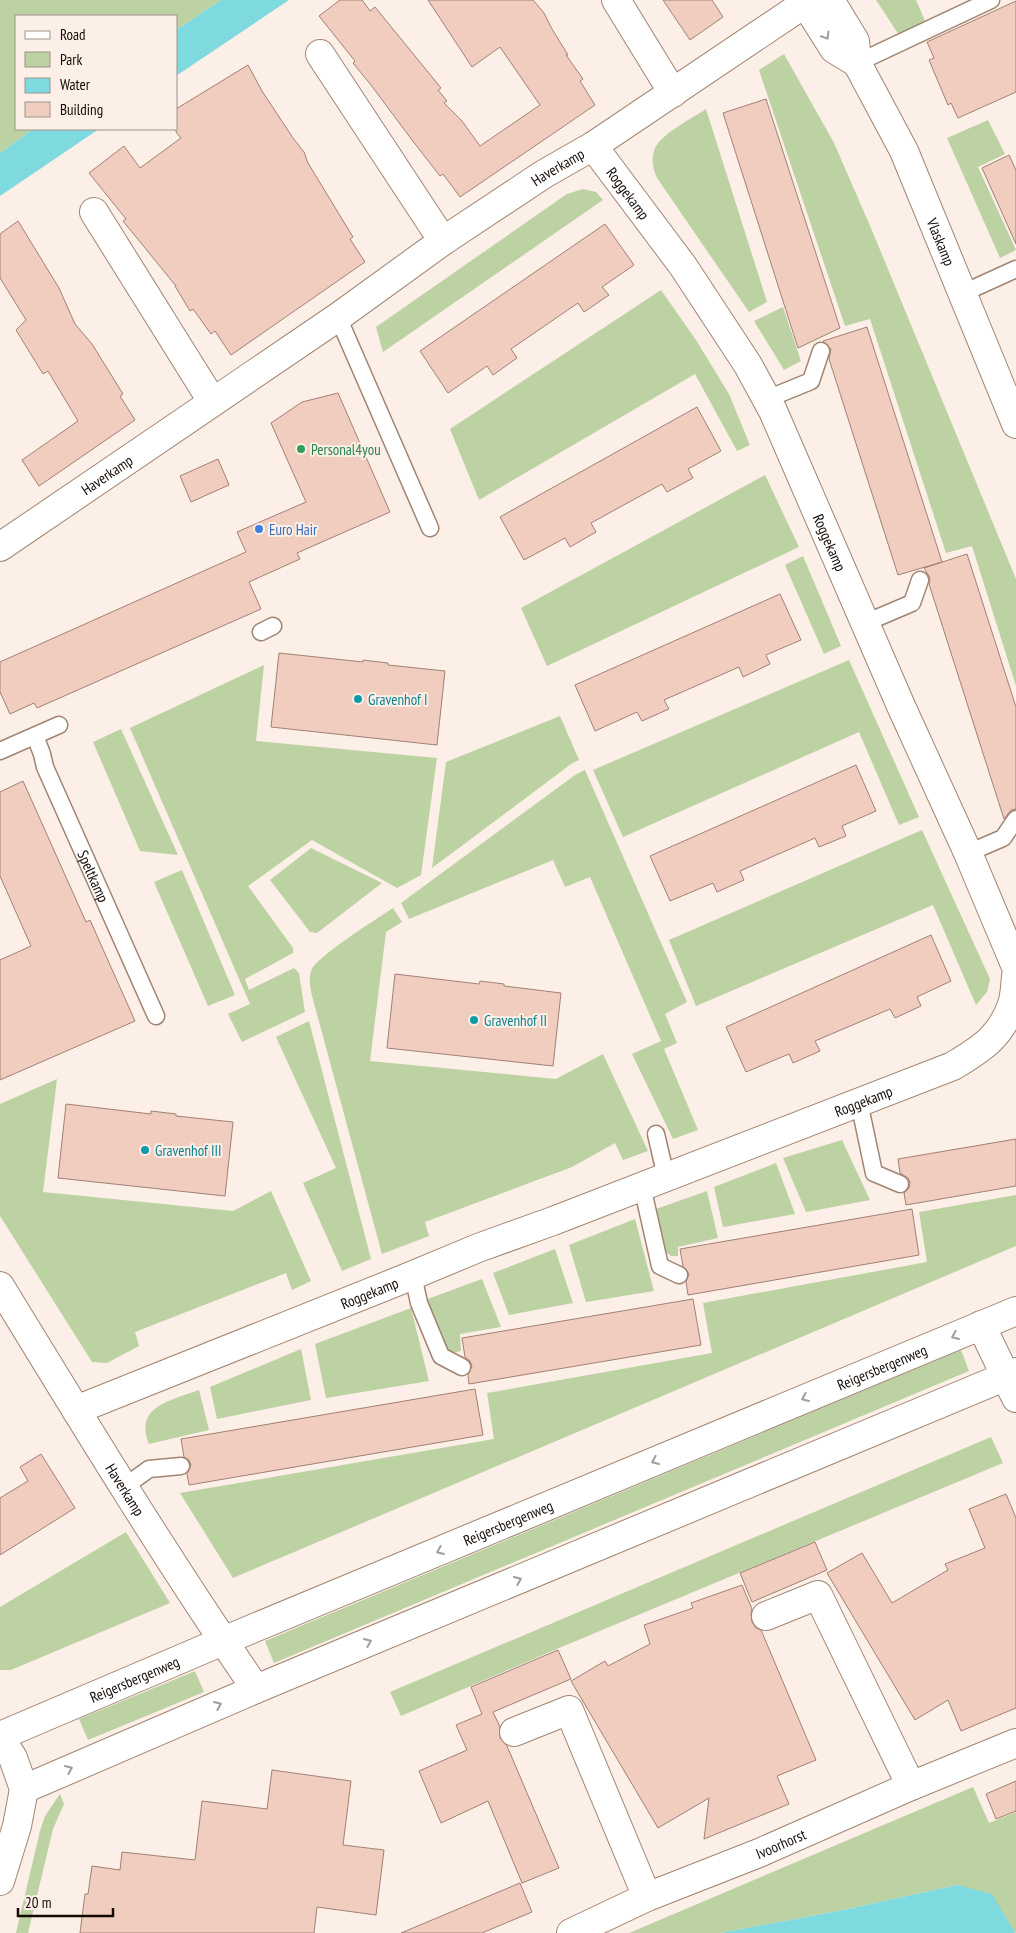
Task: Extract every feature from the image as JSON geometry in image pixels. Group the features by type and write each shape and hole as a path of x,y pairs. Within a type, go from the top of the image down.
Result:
{"street":[{"path":"616,0 673,93"},
{"path":"812,1 834,49 857,63"},
{"name":"Haverkamp","path":"0,547 338,317 443,241 544,174 593,146 812,1"},
{"path":"320,54 443,241"},
{"name":"Vlaskamp","path":"857,63 904,151 961,294 1016,424"},
{"name":"Roggekamp","path":"593,146 683,266 748,364 767,399 968,853 1016,967"},
{"path":"94,212 212,401"},
{"name":"Roggekamp","path":"76,1410 478,1248 553,1221 953,1066 981,1049 998,1031 1011,1007 1016,976"},
{"name":"Haverkamp","path":"0,1286 124,1487 256,1689"},
{"name":"Reigersbergenweg","path":"0,1737 223,1641 1016,1311"},
{"path":"24,1789 256,1689 1012,1382 981,1325"},
{"path":"766,1616 818,1595 911,1786"},
{"path":"514,1732 569,1710 647,1897"},
{"path":"0,1737 13,1758 24,1789 17,1826 0,1881"},
{"name":"Ivoorhorst","path":"571,1933 647,1897 759,1853 911,1786 1016,1743"}],"lane":[{"path":"857,63 991,0"},
{"path":"961,294 1016,269"},
{"path":"338,317 430,528"},
{"path":"767,399 812,381 822,351"},
{"path":"865,623 912,603 920,580"},
{"path":"0,751 59,725"},
{"name":"Speltkamp","path":"34,736 42,754 44,767 156,1016"},
{"path":"968,853 1003,838 1016,819"},
{"path":"859,1102 874,1173 900,1184"},
{"path":"656,1134 654,1182 660,1266 679,1275"},
{"path":"413,1275 419,1303 441,1356 462,1367"},
{"path":"124,1487 149,1469 181,1466"}],"green space":[{"path":"0,0 221,0 178,29 178,15 15,15 15,130 32,130 0,153"},
{"path":"876,0 916,0 925,21 899,35"},
{"path":"784,54 834,143 1016,579 1016,686 972,546 946,553 870,319 845,326 759,70"},
{"path":"706,109 767,302 749,312 657,178 654,168 654,151 662,139"},
{"path":"988,120 1005,154 978,167 1016,250 1000,258 947,138"},
{"path":"583,189 596,192 603,200 383,352 376,327 567,194"},
{"path":"661,290 696,340 729,394 750,445 737,451 695,374 479,500 450,429"},
{"path":"783,307 801,361 784,370 754,321"},
{"path":"765,475 799,547 547,666 521,608"},
{"path":"803,556 841,646 824,654 785,565"},
{"path":"849,660 919,817 899,825 859,732 623,837 593,770"},
{"path":"264,665 256,741 437,758 421,875 397,888 312,840 248,886 293,948 293,953 245,979 249,990 294,968 299,973 305,1012 242,1042 228,1014 250,1004 130,728"},
{"path":"560,716 579,760 571,764 432,868 446,762"},
{"path":"121,729 178,855 140,851 93,742"},
{"path":"585,770 687,1002 665,1014 677,1043 664,1049 698,1130 673,1139 632,1054 661,1041 590,877 565,887 553,860 409,919 401,903 575,775"},
{"path":"922,830 990,979 987,992 976,1005 933,905 696,1006 669,940"},
{"path":"311,848 382,883 317,933 310,932 270,880"},
{"path":"182,870 235,995 208,1006 154,882"},
{"path":"393,908 402,922 386,932 370,1061 556,1079 603,1054 648,1151 623,1160 615,1143 572,1167 425,1222 429,1236 382,1254 312,996 310,979 312,969 325,955"},
{"path":"309,1021 371,1259 342,1271 303,1183 336,1168 276,1037"},
{"path":"57,1079 43,1192 233,1211 271,1191 311,1281 292,1290 286,1273 135,1332 139,1346 107,1363 92,1362 0,1216 0,1104"},
{"path":"842,1140 870,1200 806,1212 783,1158"},
{"path":"776,1163 795,1214 723,1227 714,1187"},
{"path":"707,1191 718,1238 678,1247 678,1256 671,1256 662,1249 656,1209"},
{"path":"1016,1195 1016,1246 233,1578 180,1493 494,1439 487,1393 712,1353 703,1303 927,1262 919,1212"},
{"path":"635,1219 654,1291 586,1302 569,1245"},
{"path":"555,1249 573,1303 509,1315 493,1273"},
{"path":"482,1279 501,1327 460,1334 461,1351 453,1353 444,1348 422,1301"},
{"path":"411,1308 429,1381 326,1398 315,1344"},
{"path":"301,1349 311,1400 217,1419 210,1387"},
{"path":"961,1350 969,1371 274,1663 265,1641"},
{"path":"199,1390 209,1430 149,1444 145,1431 146,1421 151,1413 158,1406 168,1401"},
{"path":"991,1437 1003,1463 401,1716 390,1692"},
{"path":"126,1532 170,1603 11,1670 0,1670 0,1607"},
{"path":"195,1671 204,1692 88,1740 79,1719"},
{"path":"973,1787 989,1823 1016,1812 1016,1933 957,1885 843,1910 720,1933 629,1933"},
{"path":"60,1794 64,1804 53,1829 28,1933 16,1933 40,1831 45,1816"}],"water":[{"path":"221,0 289,0 178,75 178,29"},
{"path":"32,130 98,130 0,196 0,153"},
{"path":"957,1885 992,1894 1015,1933 720,1933 843,1910"}],"building":[{"path":"340,0 362,0 370,11 375,7 441,88 438,90 447,101 444,103 462,121 480,146 540,105 500,47 472,67 428,0 533,0 544,13 568,55 566,55 583,79 580,81 595,105 460,197 443,174 440,176 353,63 355,61 319,16"},
{"path":"663,0 712,0 723,17 690,40"},
{"path":"1016,1 1016,92 958,118 951,103 948,105 929,60 934,58 927,42"},
{"path":"248,65 262,91 304,152 308,163 353,237 350,239 365,262 231,355 215,331 211,334 193,309 190,311 176,286 123,221 126,219 89,173 124,146 140,168 181,138 176,132 178,130 178,108"},
{"path":"766,99 840,328 798,348 723,113"},
{"path":"1009,155 1016,170 1016,244 982,168"},
{"path":"18,221 59,288 75,324 92,344 123,394 120,396 135,420 39,486 22,460 78,421 48,371 43,374 16,330 26,320 0,278 0,234"},
{"path":"605,224 634,265 602,287 609,295 584,312 578,303 511,349 517,358 493,375 487,366 448,393 420,351"},
{"path":"867,327 942,562 898,575 829,359 831,349 823,341"},
{"path":"338,393 390,512 297,553 300,559 249,582 261,609 37,708 34,703 10,714 0,692 0,662 246,552 237,532 306,502 271,423 302,402"},
{"path":"697,407 721,451 688,469 693,478 667,492 662,484 591,523 596,532 570,547 565,538 524,560 500,517"},
{"path":"218,459 229,485 191,502 180,476"},
{"path":"967,554 1016,707 1016,809 1011,810 1004,819 929,584 930,578 924,568"},
{"path":"780,594 801,640 766,655 770,664 743,677 739,667 664,700 669,709 642,721 637,712 595,731 575,685"},
{"name":"Gravenhof I","path":"279,653 363,662 363,660 388,663 388,665 445,671 437,745 271,727"},
{"path":"856,765 876,811 842,826 846,836 819,847 815,838 740,871 744,880 717,892 713,883 670,901 650,856"},
{"path":"23,781 86,922 90,920 135,1021 0,1080 0,960 31,946 0,876 0,792"},
{"path":"931,935 951,981 917,997 921,1006 895,1018 890,1009 815,1041 820,1051 793,1063 789,1054 746,1072 726,1027"},
{"name":"Gravenhof II","path":"395,974 479,984 480,981 561,993 553,1066 387,1048"},
{"name":"Gravenhof III","path":"66,1104 151,1114 151,1111 176,1114 176,1116 233,1122 225,1196 58,1178"},
{"path":"1016,1139 1016,1186 906,1205 904,1193 909,1188 910,1182 908,1178 900,1173 898,1159"},
{"path":"912,1209 919,1255 688,1295 686,1282 689,1274 683,1266 680,1249"},
{"path":"693,1299 701,1345 469,1384 468,1375 472,1366 465,1357 462,1338"},
{"path":"475,1389 483,1435 189,1485 187,1474 191,1465 189,1460 184,1457 181,1439"},
{"path":"41,1454 75,1508 0,1555 0,1498 28,1481 20,1467"},
{"path":"1006,1494 1016,1518 1016,1708 961,1731 948,1700 915,1720 827,1573 862,1553 892,1603 948,1570 945,1564 985,1548 969,1509"},
{"path":"815,1542 827,1570 752,1602 740,1573"},
{"path":"742,1585 752,1609 752,1622 756,1628 761,1630 816,1760 777,1776 789,1804 704,1839 709,1798 658,1828 571,1681 605,1661 608,1666 650,1644 644,1625 693,1608 691,1603"},
{"path":"558,1650 571,1679 493,1712 500,1727 500,1738 507,1746 559,1868 522,1883 488,1801 441,1823 419,1771 467,1750 456,1725 482,1714 471,1687"},
{"path":"272,1770 351,1781 343,1845 384,1850 376,1915 317,1907 314,1933 80,1933 85,1894 88,1894 92,1866 120,1870 122,1852 195,1860 202,1801 267,1809"},
{"path":"1016,1781 1016,1811 996,1819 986,1794"},
{"path":"520,1883 532,1912 482,1933 401,1933"}],"place":[{"name":"Personal4you","path":"301,449"},
{"name":"Euro Hair","path":"259,529"},
{"name":"Gravenhof I","path":"358,699"},
{"name":"Gravenhof II","path":"474,1020"},
{"name":"Gravenhof III","path":"145,1150"}]}
